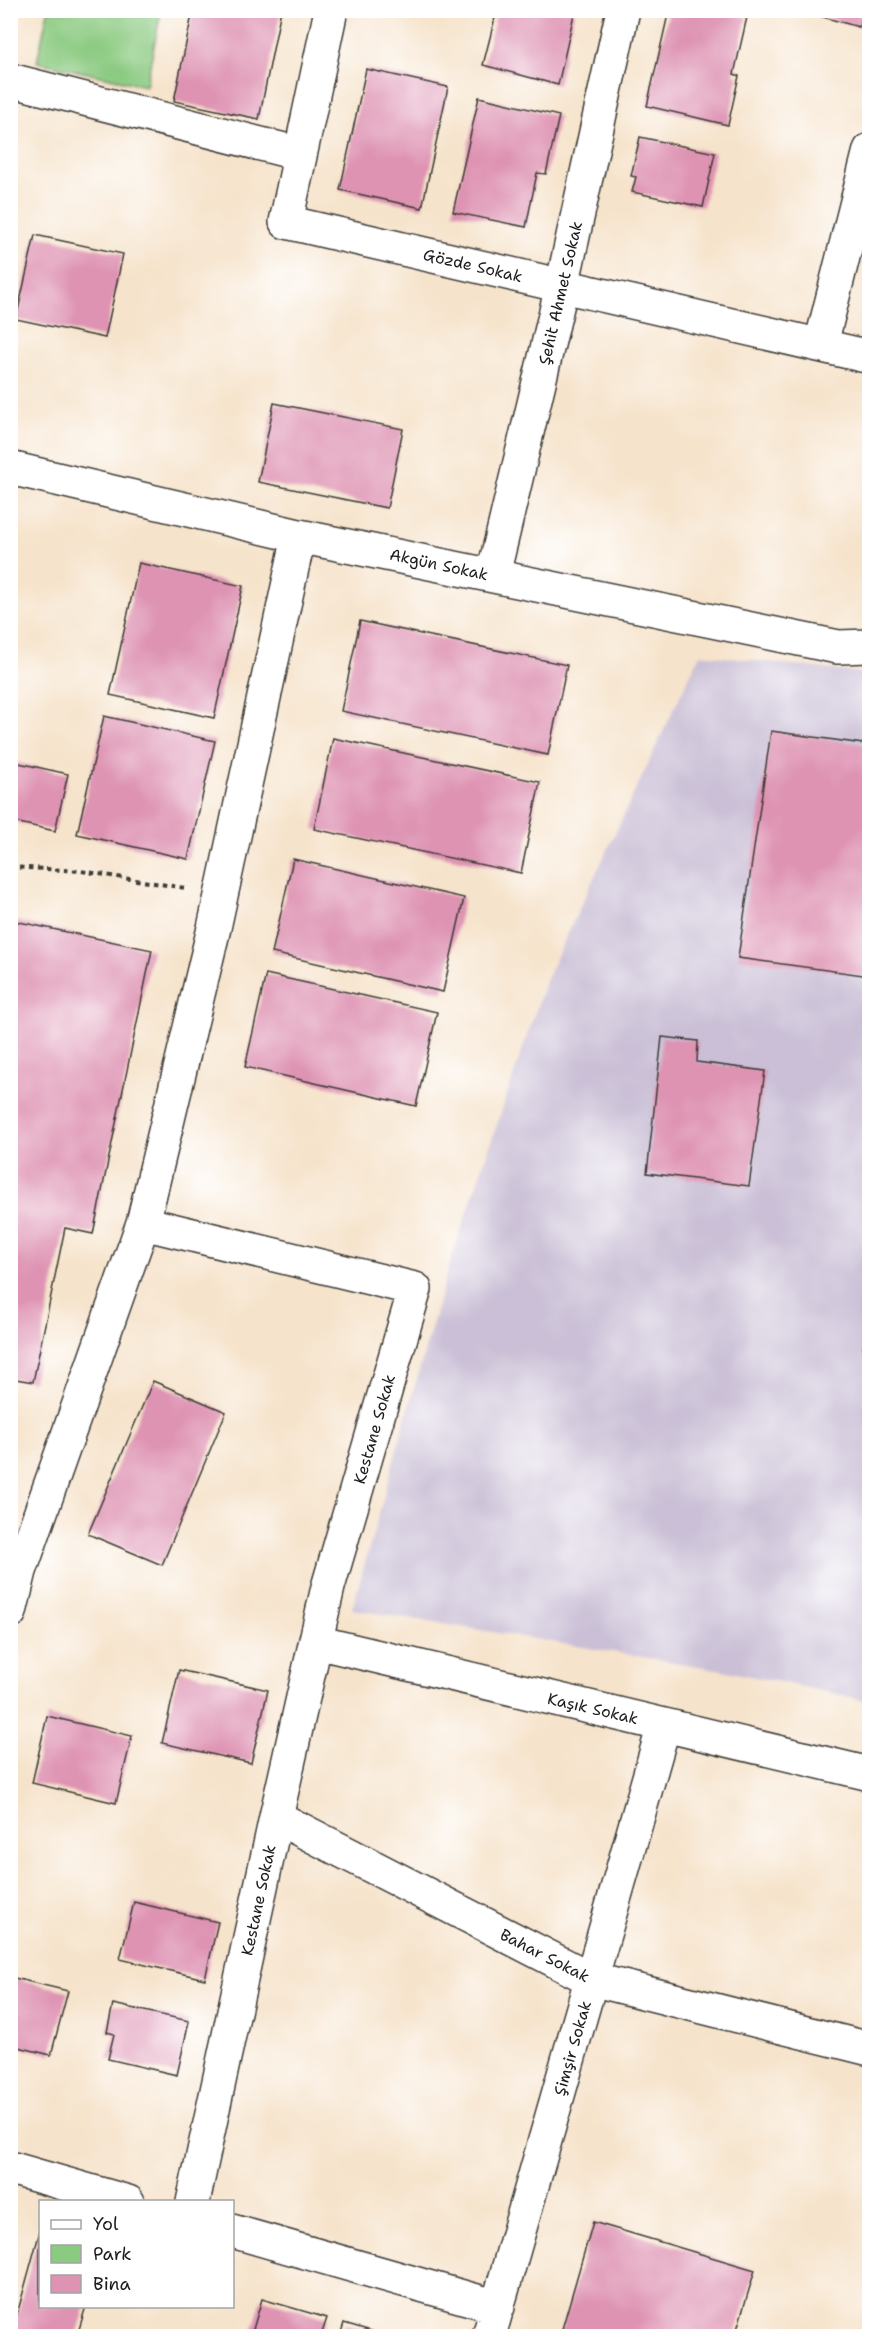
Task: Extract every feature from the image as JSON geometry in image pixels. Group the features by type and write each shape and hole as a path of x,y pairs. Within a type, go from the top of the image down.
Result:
{"street":[{"name":"Gözde Sokak","path":"331,10 286,222 870,357"},
{"name":"Şehit Ahmet Sokak","path":"493,575 562,286 623,10"},
{"path":"10,80 300,154"},
{"path":"821,344 870,150"},
{"name":"Akgün Sokak","path":"10,468 300,536 838,647 870,646"},
{"path":"10,1612 15,1570 142,1223 221,894 300,536"},
{"name":"Kestane Sokak","path":"142,1223 415,1290 328,1587 193,2200"},
{"name":"Kaşık Sokak","path":"316,1642 870,1774"},
{"name":"Şimşir Sokak","path":"494,2322 664,1725"},
{"name":"Bahar Sokak","path":"276,1817 591,1979 870,2049"},
{"path":"10,2168 121,2200"},
{"path":"234,2232 494,2322"}],"path":[{"path":"10,867 81,871 221,894"}],"shaded area":[{"path":"700,654 869,674 869,1701 722,1670 352,1609 447,1272 547,977"}],"green space":[{"path":"48,11 161,11 146,86 37,62"}],"building":[{"path":"193,10 281,10 259,119 174,101"},
{"path":"497,10 575,10 558,85 483,65"},
{"path":"669,10 720,10 747,17 734,74 739,76 728,125 647,106"},
{"path":"798,10 864,10 859,27"},
{"path":"366,69 448,87 422,208 340,190"},
{"path":"479,97 559,116 546,174 537,173 526,227 453,212"},
{"path":"640,137 715,153 703,207 632,192 636,177 631,176"},
{"path":"35,235 123,254 105,338 16,319"},
{"path":"274,403 403,429 387,508 258,482"},
{"path":"139,563 243,586 214,718 110,695"},
{"path":"360,621 567,665 548,755 341,711"},
{"path":"104,716 215,741 188,859 77,834"},
{"path":"771,731 870,745 870,976 738,958"},
{"path":"333,738 540,782 521,873 314,829"},
{"path":"10,761 68,774 55,831 10,821"},
{"path":"293,859 464,898 443,992 272,953"},
{"path":"10,920 152,950 93,1234 65,1228 33,1382 10,1378"},
{"path":"266,974 437,1012 416,1106 245,1067"},
{"path":"662,1037 698,1041 697,1062 765,1071 749,1186 647,1173"},
{"path":"870,1328 870,1350 863,1348"},
{"path":"153,1381 226,1412 162,1565 88,1534"},
{"path":"179,1670 268,1690 251,1763 162,1743"},
{"path":"47,1716 132,1736 116,1803 32,1783"},
{"path":"134,1902 218,1922 205,1979 120,1959"},
{"path":"10,1977 68,1991 51,2055 10,2045"},
{"path":"113,2004 189,2021 177,2075 108,2059 114,2034 107,2032"},
{"path":"593,2222 755,2270 735,2336 560,2336"},
{"path":"39,2235 39,2308 85,2308 77,2336 38,2336 13,2329"},
{"path":"262,2299 327,2318 321,2336 251,2336"},
{"path":"344,2323 388,2336 340,2336"}]}
